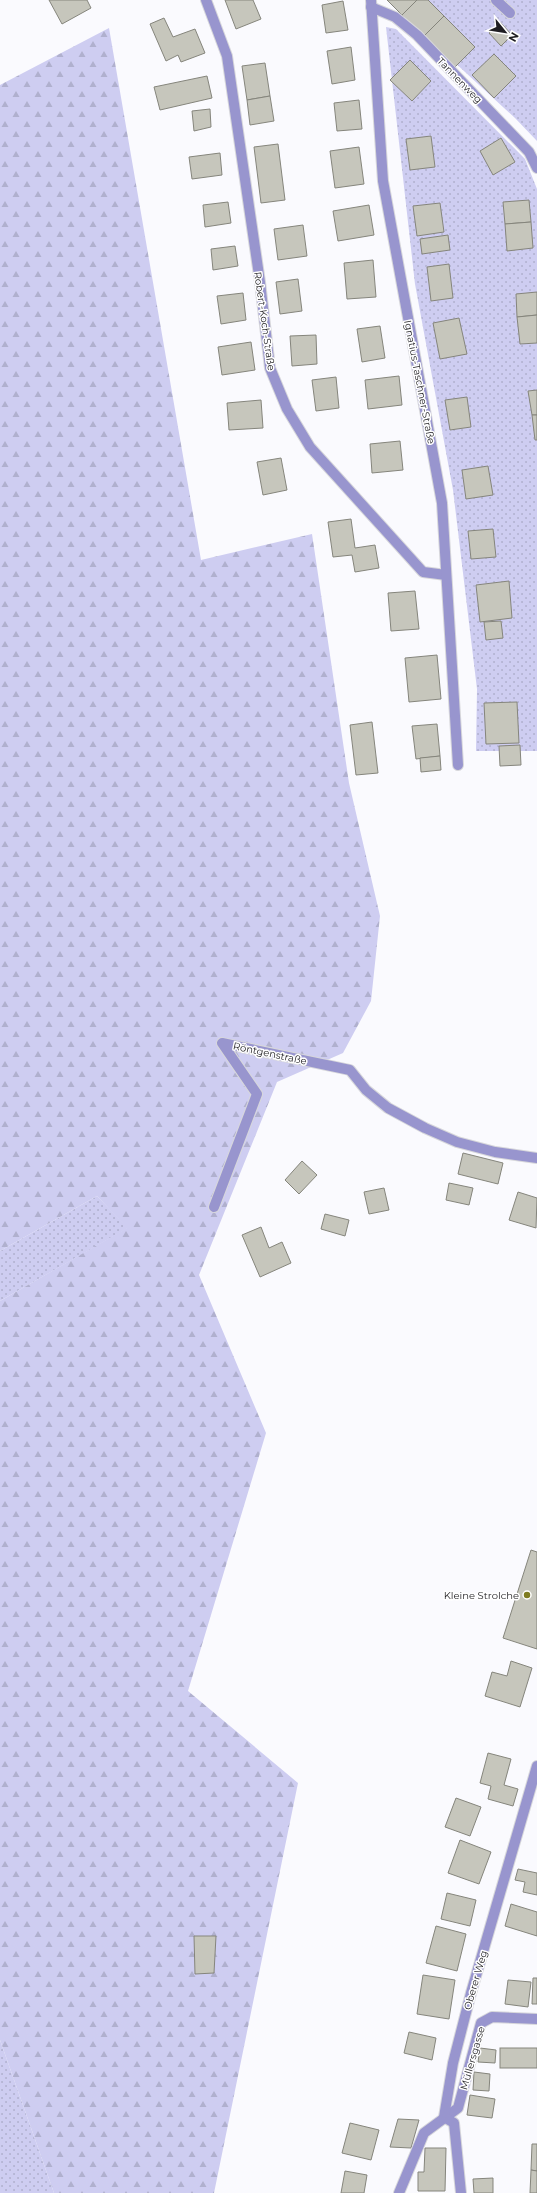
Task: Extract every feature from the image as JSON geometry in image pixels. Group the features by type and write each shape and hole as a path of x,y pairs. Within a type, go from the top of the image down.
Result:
{"street":[{"name":"Robert-Koch-Straße","path":"206,0 226,56 260,282 270,368 287,410 310,447 423,572 446,575"},
{"path":"496,0 510,13"},
{"name":"Ignatius-Taschner-Straße","path":"371,3 382,181 442,503 446,575 453,653 458,765"},
{"name":"Tannenweg","path":"371,3 395,17 417,35 529,152 537,168"},
{"name":"Röntgenstraße","path":"214,1207 258,1094 222,1043 350,1070 366,1090 388,1108 425,1128 457,1142 495,1152 537,1158"},
{"name":"Oberer Weg","path":"444,2117 453,2064 537,1766"},
{"name":"Müllersgasse","path":"399,2193 424,2133 458,2108 481,2023 492,2016 537,2019"},
{"path":"444,2117 454,2123 461,2193"}],"green space":[{"path":"387,0 537,0 537,141 515,118"},
{"path":"386,27 396,29 525,159 537,189 537,751 476,751 477,689 453,490 415,284"},
{"path":"109,28 201,560 312,534 349,783 380,916 371,1001 343,1053 277,1082 199,1275 266,1433 188,1691 298,1783 214,2193 54,2193 0,2040 0,1301 127,1228 97,1196 0,1251 0,85"},
{"path":"97,1196 128,1228 0,1301 0,1251"},
{"path":"0,2040 54,2193 0,2193"}],"building":[{"path":"49,0 87,0 91,8 62,24"},
{"path":"225,0 253,0 261,19 236,29"},
{"path":"387,0 417,0 402,15"},
{"path":"417,0 428,0 444,16 423,37 402,15"},
{"path":"343,1 348,30 326,33 322,5"},
{"path":"444,16 475,47 454,68 423,37"},
{"path":"164,18 173,37 195,29 205,53 181,62 178,55 166,61 150,24"},
{"path":"500,22 512,35 501,46 489,33"},
{"path":"351,47 355,80 332,84 327,51"},
{"path":"494,54 516,76 494,98 472,75"},
{"path":"410,60 431,81 412,101 390,80"},
{"path":"265,63 270,96 247,100 242,66"},
{"path":"207,76 212,98 160,110 154,87"},
{"path":"270,96 274,121 250,125 247,100"},
{"path":"359,100 362,129 337,131 334,103"},
{"path":"210,109 211,127 194,131 192,111"},
{"path":"431,136 435,167 410,170 406,139"},
{"path":"501,138 515,162 493,175 480,151"},
{"path":"278,144 285,200 261,203 254,147"},
{"path":"359,147 364,184 335,188 330,151"},
{"path":"220,153 222,175 192,179 189,157"},
{"path":"529,200 531,222 505,224 503,202"},
{"path":"228,202 231,223 205,227 203,205"},
{"path":"440,203 444,232 417,236 413,206"},
{"path":"369,205 374,235 338,241 333,211"},
{"path":"531,222 533,248 507,251 505,224"},
{"path":"303,225 307,256 278,260 274,229"},
{"path":"448,235 450,250 422,254 420,239"},
{"path":"235,246 238,266 213,270 211,249"},
{"path":"373,260 376,297 347,299 344,263"},
{"path":"449,264 453,298 431,301 427,267"},
{"path":"298,279 302,311 280,314 276,282"},
{"path":"537,292 537,315 517,317 516,294"},
{"path":"243,293 246,320 221,324 217,296"},
{"path":"537,315 537,343 520,344 517,317"},
{"path":"459,318 467,354 440,359 433,323"},
{"path":"380,326 385,358 362,362 357,329"},
{"path":"316,335 317,364 292,366 290,336"},
{"path":"251,342 255,370 222,375 218,347"},
{"path":"399,376 402,405 368,409 365,380"},
{"path":"336,377 339,408 316,411 312,380"},
{"path":"537,390 537,415 532,415 528,391"},
{"path":"467,397 471,427 450,430 445,400"},
{"path":"261,400 263,428 229,430 227,403"},
{"path":"532,415 537,415 537,440 535,440"},
{"path":"400,441 403,470 372,473 370,444"},
{"path":"281,458 287,490 263,495 257,462"},
{"path":"488,466 493,495 466,499 462,470"},
{"path":"351,519 355,548 375,545 379,568 355,572 352,555 333,557 328,522"},
{"path":"493,529 496,557 471,559 468,531"},
{"path":"509,581 512,618 480,622 476,585"},
{"path":"415,591 419,629 391,631 388,593"},
{"path":"501,621 503,638 486,640 484,622"},
{"path":"437,655 441,699 409,702 405,658"},
{"path":"517,702 519,743 486,744 484,703"},
{"path":"372,722 378,773 356,775 350,725"},
{"path":"437,724 440,756 416,759 412,726"},
{"path":"520,745 521,765 500,766 499,746"},
{"path":"440,756 441,770 421,772 420,758"},
{"path":"463,1153 503,1163 498,1184 458,1174"},
{"path":"302,1161 317,1175 299,1194 285,1180"},
{"path":"449,1183 473,1188 469,1205 446,1200"},
{"path":"384,1188 389,1210 369,1214 364,1192"},
{"path":"518,1192 537,1198 536,1228 509,1220"},
{"path":"325,1214 349,1220 345,1236 321,1229"},
{"path":"261,1227 269,1248 282,1242 291,1263 260,1277 242,1235"},
{"name":"Kleine Strolche","path":"531,1550 537,1552 537,1649 503,1638"},
{"path":"511,1661 532,1668 520,1707 485,1696 492,1672 507,1676"},
{"path":"488,1753 511,1759 504,1785 518,1789 513,1806 488,1799 491,1786 480,1783"},
{"path":"456,1798 481,1807 470,1836 445,1827"},
{"path":"460,1840 491,1852 479,1884 448,1873"},
{"path":"518,1869 537,1873 537,1895 523,1892 525,1882 515,1880"},
{"path":"447,1893 476,1900 470,1926 441,1919"},
{"path":"511,1904 537,1912 537,1936 505,1926"},
{"path":"436,1926 466,1934 457,1971 426,1963"},
{"path":"194,1936 216,1936 214,1973 195,1974"},
{"path":"423,1975 455,1980 449,2019 417,2014"},
{"path":"533,1978 537,1978 537,2004 532,2004"},
{"path":"508,1980 531,1982 528,2007 505,2004"},
{"path":"409,2032 436,2038 432,2060 404,2053"},
{"path":"480,2048 496,2050 495,2063 478,2062"},
{"path":"500,2048 537,2048 537,2068 500,2068"},
{"path":"474,2072 490,2074 489,2091 473,2090"},
{"path":"470,2095 495,2099 492,2118 467,2115"},
{"path":"398,2119 419,2120 411,2148 390,2147"},
{"path":"350,2123 379,2130 371,2160 342,2153"},
{"path":"532,2144 537,2144 537,2171 531,2170"},
{"path":"425,2148 446,2148 445,2191 418,2191 418,2172 424,2172"},
{"path":"531,2170 537,2171 537,2193 530,2193"},
{"path":"345,2171 367,2175 364,2193 341,2193"},
{"path":"493,2178 493,2193 474,2193 473,2179"}],"place":[{"name":"Kleine Strolche","path":"527,1595"}]}
